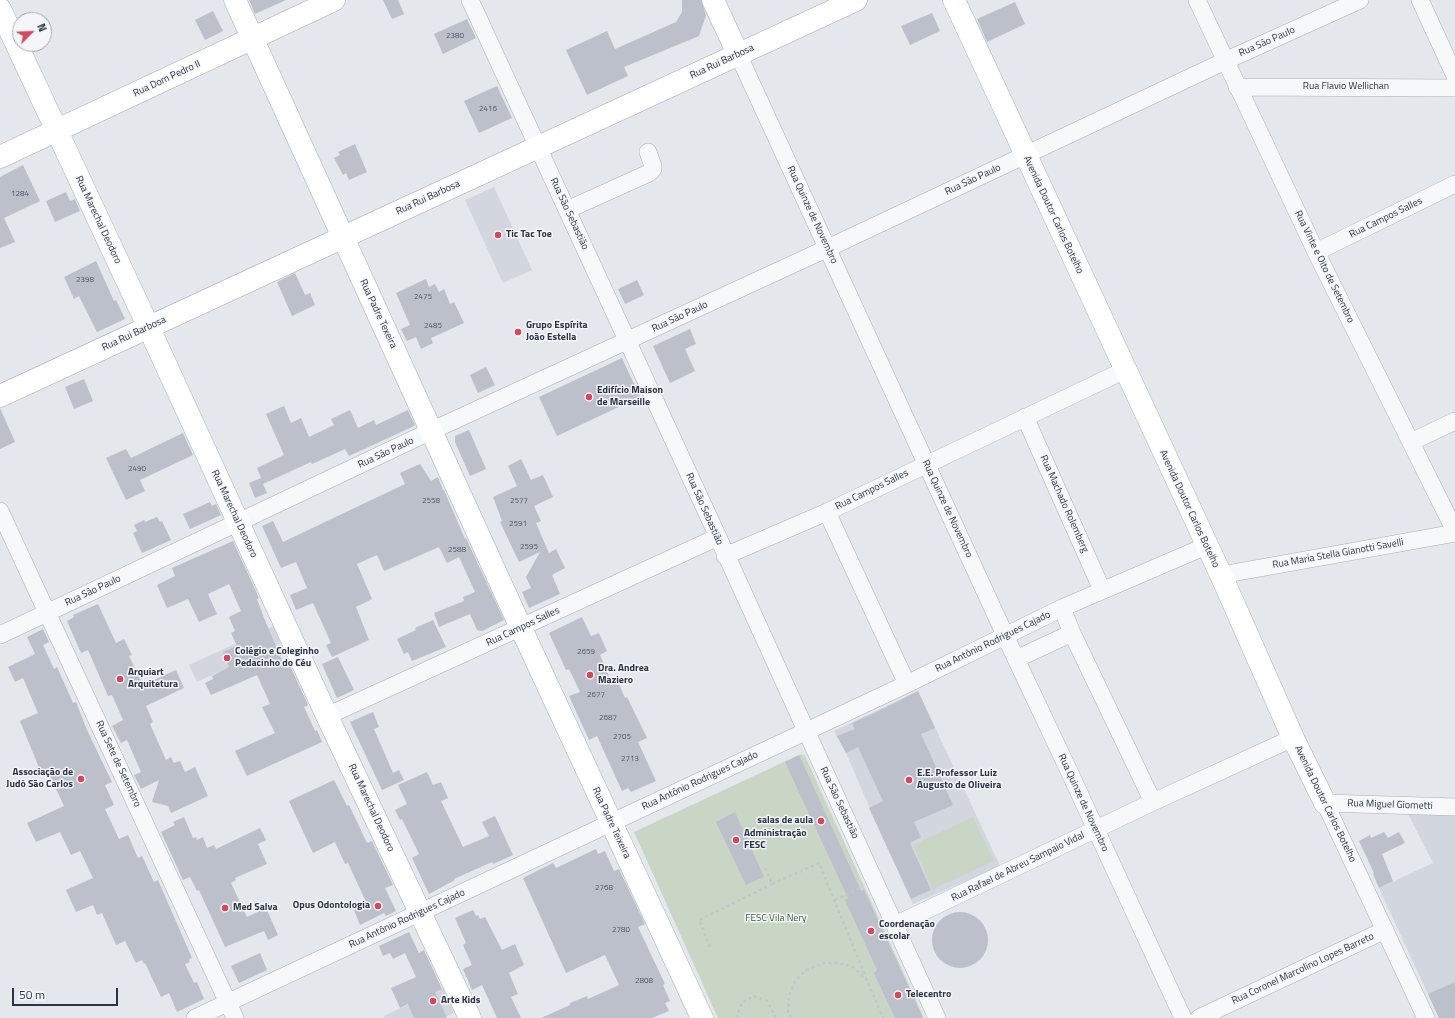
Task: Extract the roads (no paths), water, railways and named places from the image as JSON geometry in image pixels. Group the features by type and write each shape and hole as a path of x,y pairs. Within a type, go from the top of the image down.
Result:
{"main road":[{"name":"Rua Padre Texeira","path":"235,0 521,628"},
{"name":"Rua Dom Pedro II","path":"0,157 334,0"},
{"name":"Rua Quinze de Novembro","path":"713,0 738,54"},
{"name":"Rua Rui Barbosa","path":"0,396 856,0"},
{"name":"Avenida Doutor Carlos Botelho","path":"954,0 1206,546 1221,575 1293,738 1325,803"},
{"name":"Rua Marechal Deodoro","path":"0,9 149,328 237,523 470,1018"},
{"name":"Rua Padre Teixeira","path":"521,628 612,822 701,1018"}],"street":[{"name":"Rua São Sebastião","path":"470,0 896,925 937,1018"},
{"name":"Rua Vinte e Oito de Setembro","path":"1197,0 1316,252 1455,532"},
{"name":"Rua São Paulo","path":"0,635 431,431 828,248 1225,61 1360,0"},
{"path":"1420,0 1455,76"},
{"name":"Rua Quinze de Novembro","path":"738,54 1183,1018"},
{"name":"Rua Flavio Wellichan","path":"1237,86 1455,88"},
{"path":"567,210 649,173 654,166 648,152"},
{"name":"Rua Campos Salles","path":"1316,252 1455,184"},
{"name":"Rua Campos Salles","path":"725,556 827,512 1125,370"},
{"name":"Rua Machado Rolemberg","path":"1025,417 1102,590"},
{"path":"1411,442 1455,421"},
{"name":"Rua Sete de Setembro","path":"0,510 232,1011"},
{"path":"827,512 907,684"},
{"name":"Rua Maria Stella Gianotti Savelli","path":"1221,575 1455,532"},
{"name":"Rua Campos Salles","path":"327,716 718,537"},
{"name":"Rua Antônio Rodrigues Cajado","path":"196,1018 232,1011 420,912 907,684 1062,608 1206,546"},
{"path":"1062,608 1072,633 1153,802"},
{"path":"1016,659 1072,633"},
{"name":"Rua Rafael de Abreu Sampaio Vidal","path":"896,925 1153,802 1293,738"},
{"name":"Rua Miguel Giometti","path":"1325,803 1455,807"},
{"name":"Avenida Doutor Carlos Botelho","path":"1325,803 1426,1018"},
{"name":"Rua Coronel Marcolino Lopes Barreto","path":"1199,1018 1385,930"}],"place":[{"name":"Tic Tac Toe","path":"498,235"},
{"name":"Grupo Espírita João Estella","path":"518,332"},
{"name":"Edifício Maison de Marseille","path":"589,397"},
{"name":"Colégio e Coleginho Pedacinho do Céu","path":"227,658"},
{"name":"Dra. Andrea Maziero","path":"590,675"},
{"name":"Arquiart Arquitetura","path":"120,679"},
{"name":"Associação de Judô São Carlos","path":"81,779"},
{"name":"E.E. Professor Luiz Augusto de Oliveira","path":"909,780"},
{"name":"salas de aula","path":"821,821"},
{"name":"Administração FESC","path":"736,840"},
{"name":"Opus Odontologia","path":"378,906"},
{"name":"Med Salva","path":"225,908"},
{"name":"Coordenação escolar","path":"871,931"},
{"name":"Telecentro","path":"898,995"},
{"name":"Arte Kids","path":"433,1001"}],"park label":[{"name":"FESC Vila Nery","path":"776,919"}]}
